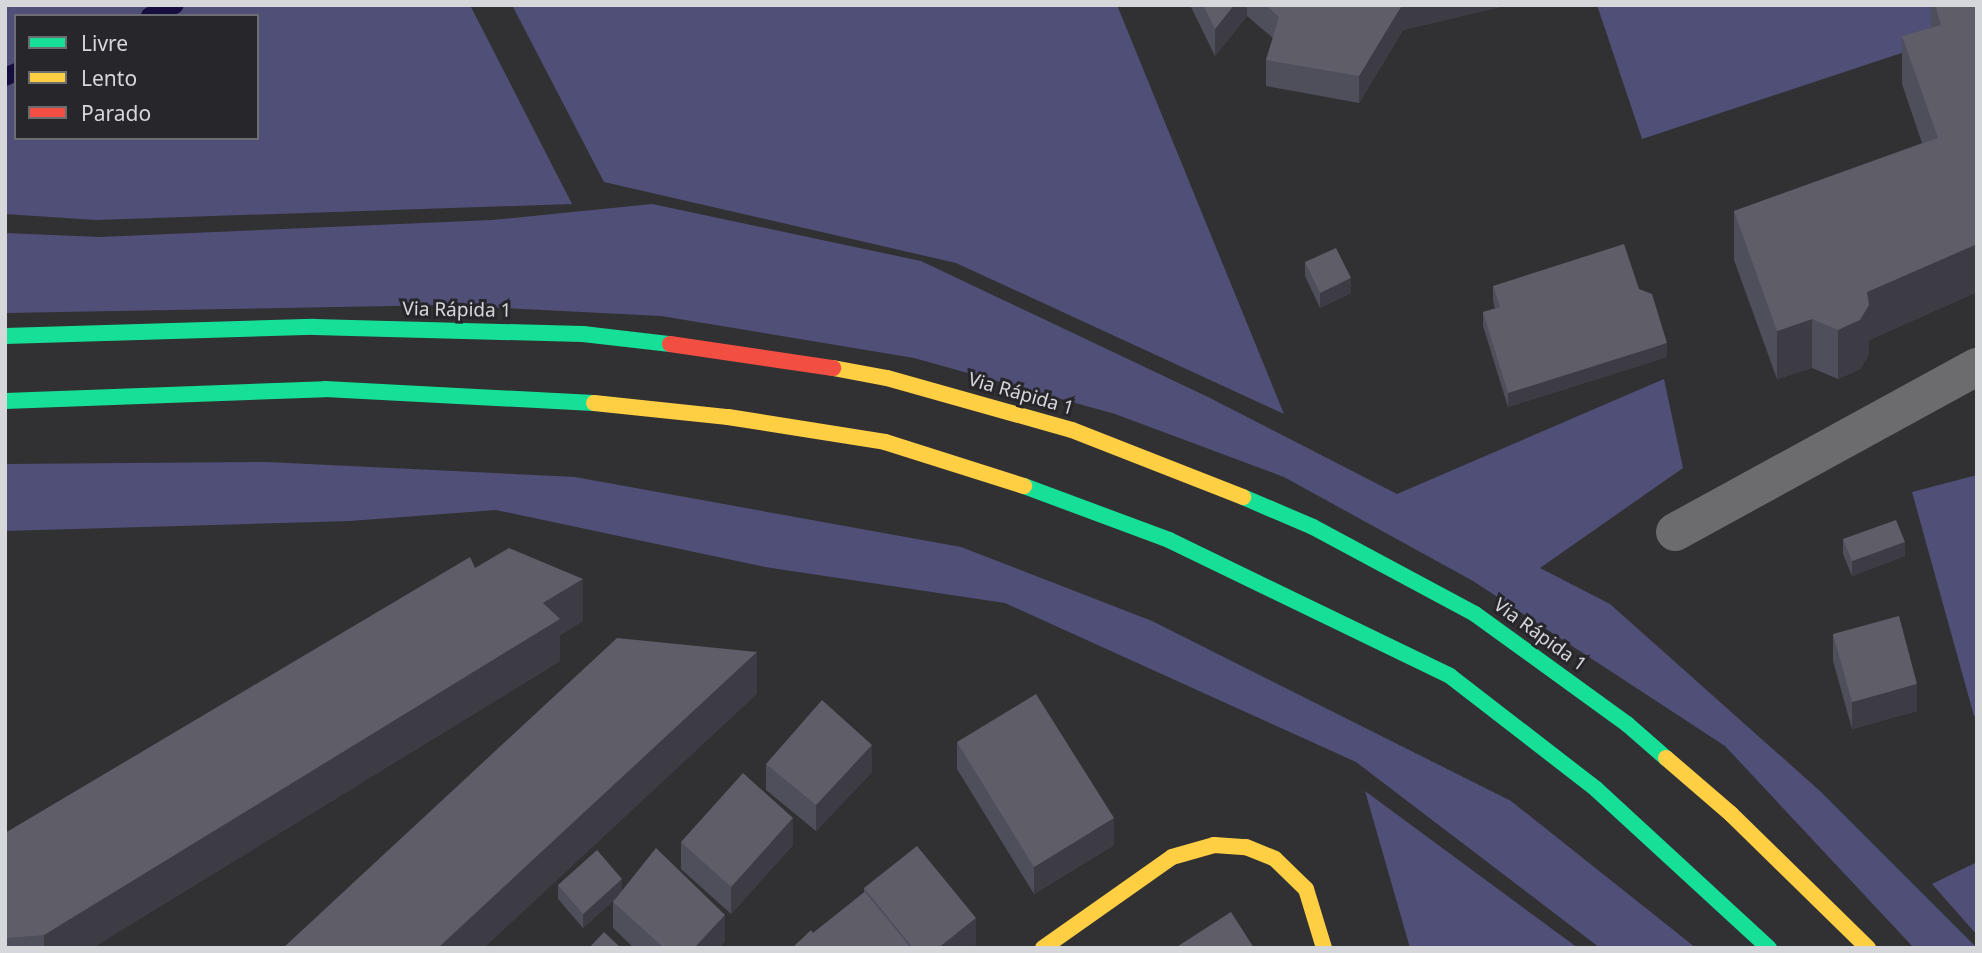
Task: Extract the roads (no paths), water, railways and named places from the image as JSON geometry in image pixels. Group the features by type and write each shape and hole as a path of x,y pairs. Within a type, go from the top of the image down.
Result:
{"main road":[{"name":"Via Rápida 1","path":"5,336 314,327 583,334 758,355 887,378 1072,430 1191,474 1313,527 1475,614 1627,724 1731,814 1868,948"},
{"path":"5,401 353,391 572,401 728,417 885,442 1051,495 1169,540 1450,676 1596,789 1769,948"},
{"path":"1043,948 1171,857 1214,845 1246,847 1275,859 1306,889 1324,948"}],"street":[{"path":"1675,532 1977,368"}],"waterway":[{"path":"155,14 175,5"},
{"path":"5,77 14,73"}]}
